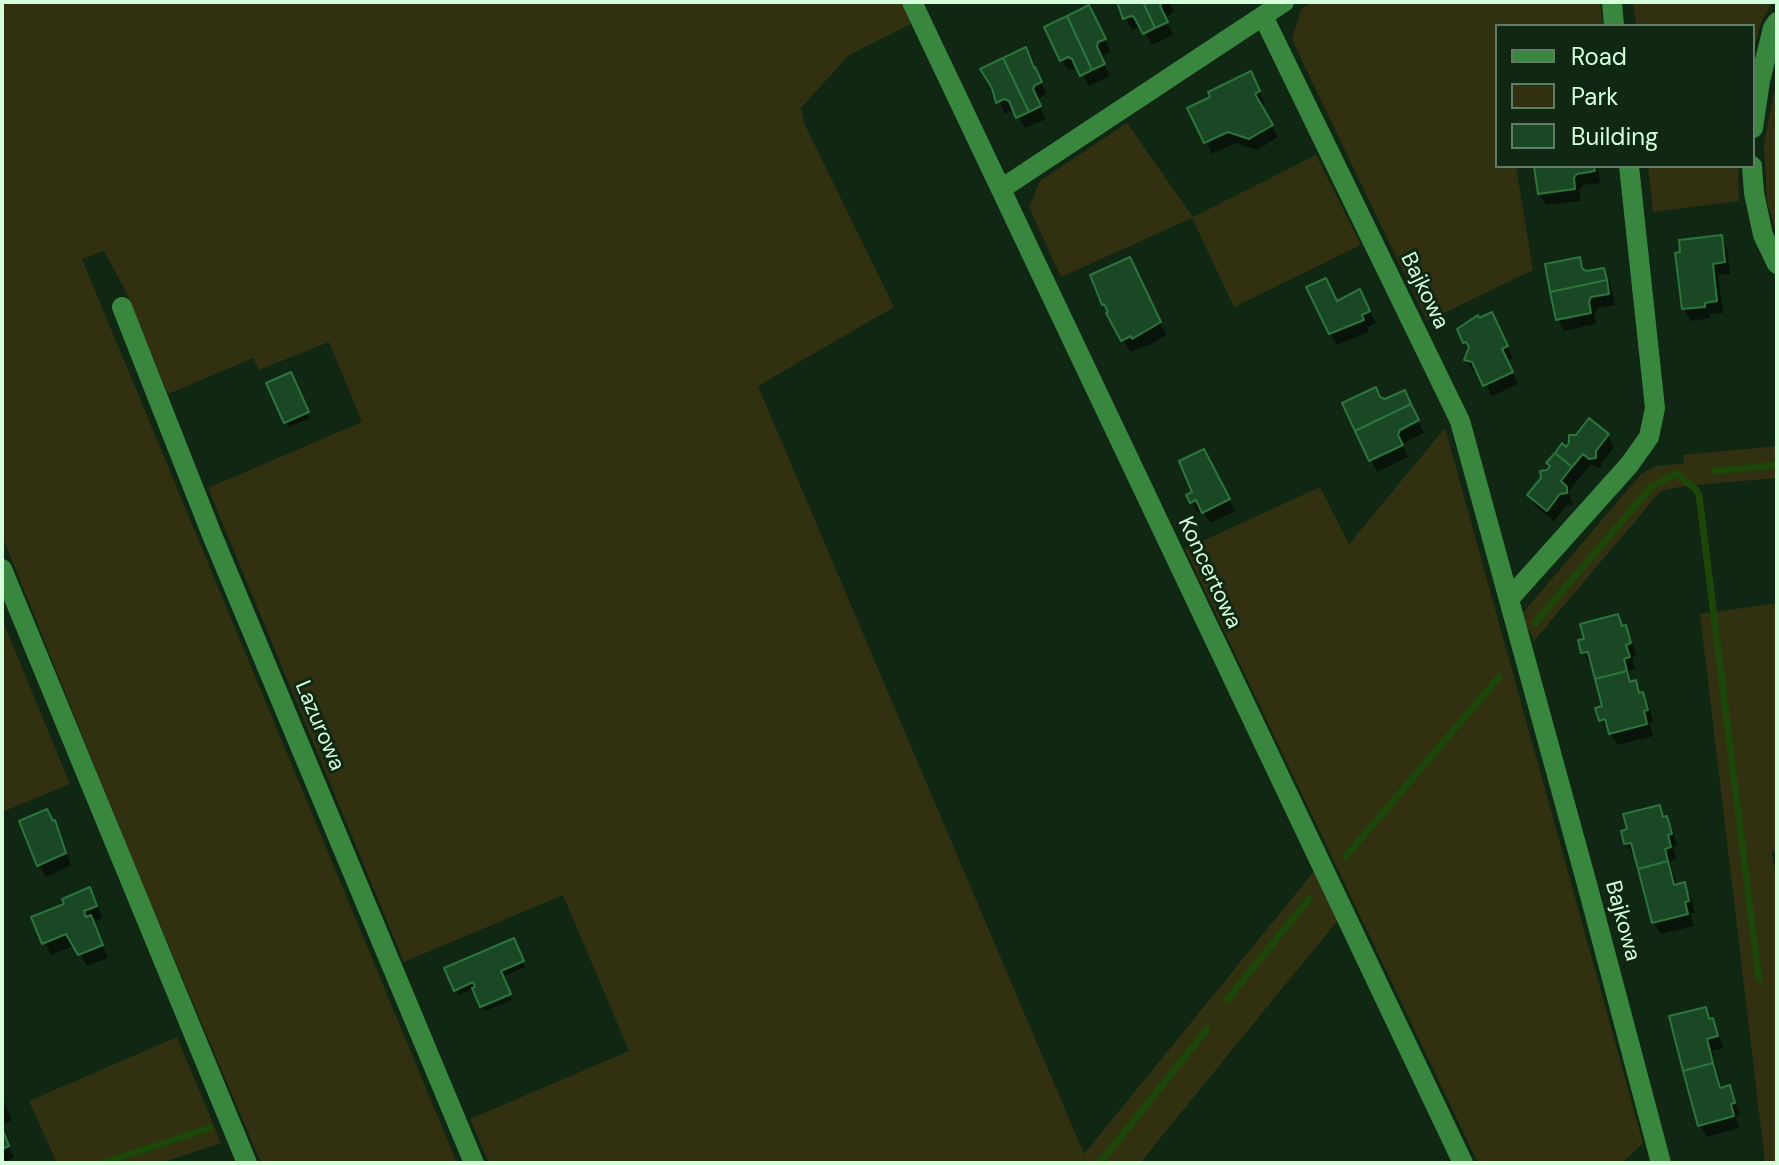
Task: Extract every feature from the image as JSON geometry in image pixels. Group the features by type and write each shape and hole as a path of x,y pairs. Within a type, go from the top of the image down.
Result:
{"street":[{"name":"Koncertowa","path":"912,2 1463,1163"},
{"path":"1001,189 1284,2"},
{"path":"1612,2 1614,24"},
{"name":"Bajkowa","path":"1263,16 1460,421 1661,1163"},
{"path":"1755,115 1760,81 1777,22"},
{"path":"1509,599 1629,465 1649,437 1655,408 1629,168"},
{"path":"1752,168 1763,235 1777,264"},
{"name":"Lazurowa","path":"122,307 212,535 474,1163"},
{"path":"2,569 247,1163"}],"green space":[{"path":"2,2 902,2 911,24 849,55 801,108 805,125 894,307 758,386 1084,1154 1315,870 1338,920 1140,1163 489,1163 470,1119 629,1051 563,895 404,962 208,488 362,422 329,342 259,370 253,358 168,394 127,294 104,251 82,259 457,1163 261,1163 129,852 2,535"},
{"path":"1312,2 1600,2 1603,24 1495,24 1495,168 1516,168 1533,270 1427,321 1292,40 1301,9"},
{"path":"1633,2 1772,2 1761,23 1755,45 1755,24 1636,24"},
{"path":"1777,77 1777,235 1767,202 1764,144"},
{"path":"1127,123 1193,217 1316,155 1361,245 1234,307 1192,218 1061,277 1029,207 1040,181"},
{"path":"1648,168 1738,168 1739,201 1653,212"},
{"path":"1445,428 1643,1143 1622,1163 1478,1163 1185,549 1320,487 1349,544"},
{"path":"1777,446 1777,478 1685,486 1658,494 1534,641 1521,615 1641,474 1656,466 1684,463 1683,455"},
{"path":"1777,603 1777,851 1772,852 1777,883 1777,1163 1765,1163 1700,614"},
{"path":"2,619 70,784 2,812"},
{"path":"177,1037 221,1143 161,1163 57,1163 29,1101"}],"building":[{"path":"1117,2 1143,2 1155,28 1143,34 1134,17 1123,19"},
{"path":"1143,2 1162,2 1160,6 1168,22 1155,28"},
{"path":"1089,5 1106,39 1098,42 1097,47 1105,64 1092,70 1067,16"},
{"path":"1067,16 1092,70 1080,76 1072,59 1068,57 1060,61 1044,27"},
{"path":"1026,47 1042,82 1033,89 1041,106 1029,112 1003,58"},
{"path":"1003,58 1029,112 1016,118 1009,101 1004,99 996,103 992,88 980,69"},
{"path":"1251,71 1260,91 1255,94 1273,125 1249,139 1228,132 1204,143 1187,108 1210,97 1208,92"},
{"path":"1534,168 1594,168 1595,171 1577,174 1574,178 1575,189 1538,194"},
{"path":"1722,235 1725,262 1713,264 1717,301 1705,303 1705,307 1682,309 1675,253 1680,252 1679,240"},
{"path":"1130,257 1161,322 1132,339 1131,336 1121,341 1090,275"},
{"path":"1580,257 1582,268 1586,271 1604,268 1607,280 1550,292 1545,264"},
{"path":"1326,278 1337,301 1360,289 1370,311 1362,315 1364,320 1329,334 1306,287"},
{"path":"1607,280 1609,294 1591,297 1591,313 1556,320 1550,292"},
{"path":"1492,312 1508,346 1502,349 1513,372 1483,386 1472,362 1464,360 1469,347 1466,342 1463,343 1457,329 1478,315 1479,318"},
{"path":"291,372 309,412 284,423 266,383"},
{"path":"1376,387 1380,397 1385,399 1405,390 1411,404 1355,431 1342,403"},
{"path":"1411,404 1419,420 1400,430 1398,435 1403,445 1369,461 1355,431"},
{"path":"1589,418 1609,434 1596,451 1596,458 1589,459 1583,454 1572,467 1555,453 1562,443 1566,447 1569,435 1576,435"},
{"path":"1204,449 1230,499 1202,513 1196,500 1190,503 1186,495 1192,492 1179,461"},
{"path":"1555,453 1572,467 1561,481 1567,487 1567,493 1560,494 1547,511 1527,495 1541,478 1540,471 1550,466 1546,463"},
{"path":"1618,614 1622,626 1626,625 1631,643 1626,645 1630,657 1624,659 1627,671 1595,679 1588,652 1581,653 1578,640 1584,639 1580,624"},
{"path":"1627,671 1630,682 1636,680 1639,693 1643,692 1648,710 1644,711 1647,724 1609,734 1605,719 1599,721 1595,708 1602,706 1595,679"},
{"path":"1660,805 1672,834 1668,835 1671,847 1665,849 1668,861 1638,869 1631,843 1624,844 1621,831 1627,829 1623,814"},
{"path":"47,809 55,820 66,853 37,866 19,821"},
{"path":"1668,861 1674,885 1685,882 1688,914 1652,923 1638,869"},
{"path":"90,887 97,906 84,911 86,917 91,915 103,945 78,955 66,934 42,944 31,917 64,904 62,899"},
{"path":"514,938 524,961 501,971 511,994 480,1007 472,988 475,987 473,982 454,991 444,968"},
{"path":"1706,1007 1718,1036 1707,1039 1713,1063 1683,1071 1669,1016"},
{"path":"1713,1063 1720,1088 1730,1085 1735,1103 1731,1104 1734,1116 1698,1126 1683,1071"},
{"path":"2,1129 9,1146 2,1149"}],"waterway":[{"path":"1714,471 1777,465"},
{"path":"1535,623 1651,487 1677,473 1696,490 1759,979"},
{"path":"1346,856 1499,677"},
{"path":"1227,1000 1309,899"},
{"path":"1100,1163 1207,1029"},
{"path":"103,1163 210,1128"}]}
